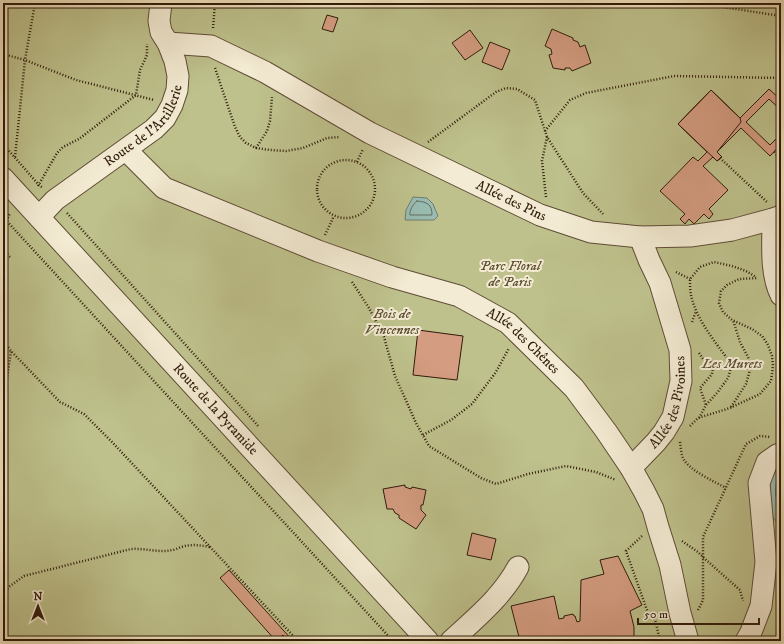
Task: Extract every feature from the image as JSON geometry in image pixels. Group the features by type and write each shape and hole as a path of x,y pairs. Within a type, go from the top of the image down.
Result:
{"street":[{"name":"Route de l'Artillerie","path":"39,217 55,200 126,150 154,129 165,118 172,105 177,90 178,76 175,61 168,43 161,32 159,21 161,3"},
{"path":"168,43 211,46"},
{"name":"Allée des Pins","path":"211,46 268,75 370,133 412,154 540,215 591,232 640,237 690,236 732,230 775,214"},
{"name":"Allée des Chênes","path":"126,150 164,188 336,257 392,277 459,296 508,323 574,388 606,431 624,474 653,510 652,530 670,564 688,641"},
{"name":"Route de la Pyramide","path":"3,178 428,641"},
{"path":"775,214 774,267 779,291"},
{"name":"Allée des Pivoines","path":"624,474 664,432 673,417 681,381 680,350 660,284 640,237"},
{"path":"746,641 761,606 766,562 759,484 767,462 777,455 777,446"},
{"path":"452,641 495,600 511,580 518,567"}],"path":[{"path":"15,158 25,60 34,3"},
{"path":"215,3 211,46 213,62 235,127 240,137 246,143 256,148 286,151 304,148 327,138 342,137"},
{"path":"697,3 781,16"},
{"path":"39,185 57,153 63,147 79,139 136,95 140,70 147,55 147,40"},
{"path":"3,54 25,60 76,80 172,105"},
{"path":"256,148 267,131 270,121 272,105 268,75"},
{"path":"545,131 570,100 586,93 674,76 781,78"},
{"path":"412,154 496,92 506,88 517,89 535,100 547,137 583,193 604,216"},
{"path":"547,137 542,161 546,197 552,219"},
{"path":"3,144 263,432"},
{"path":"774,152 781,160"},
{"path":"720,158 775,214"},
{"path":"349,160 357,162 365,167 371,174 375,183 373,201 368,209 352,218 334,216 321,204 318,195 320,177 332,164 349,160"},
{"name":"Route de la Pyramide","path":"3,217 394,641"},
{"path":"3,250 10,257"},
{"path":"336,257 369,308 384,337 395,376 416,423 429,446 481,478 496,484 528,474 566,466 596,472 624,474"},
{"path":"689,427 698,418 706,405 728,378 732,365 711,337 696,311 691,295 690,279 700,267 714,262 746,271 779,291"},
{"path":"698,418 730,408 760,394 771,381 773,366 772,356 762,336 752,329 732,320 723,312 719,303 721,291 728,285 739,279 757,278"},
{"path":"730,408 746,384 750,370 750,359 740,342 732,320"},
{"path":"423,435 451,420 472,404 496,372 518,332"},
{"path":"3,340 11,351 60,402 84,414 298,641"},
{"path":"3,424 6,378 11,351"},
{"path":"699,353 703,359 710,361 713,368 712,374 700,388 706,405"},
{"path":"683,621 697,610 703,600 703,537 746,444 760,436 777,446"},
{"path":"680,440 680,448 684,461 695,471 726,488"},
{"path":"660,641 655,619 648,613 626,551 652,530 667,531 698,552 740,590 744,604"},
{"path":"3,593 24,576 131,549 140,548 155,551 172,551 196,544 210,547"}],"green space":[{"name":"Bois de Vincennes","path":"3,3 781,3 781,641 3,641"}],"water":[{"path":"413,197 427,198 433,204 438,216 434,220 405,220 406,210"},
{"path":"781,460 781,530 773,517 767,482 772,470"}],"building":[{"path":"327,15 338,18 333,32 322,29"},
{"path":"552,29 573,38 573,40 578,42 580,47 585,45 591,63 572,71 570,68 565,68 565,70 553,68 549,55 552,54 551,49 545,46"},
{"path":"470,30 483,48 465,60 452,43"},
{"path":"490,42 510,50 502,70 482,62"},
{"path":"769,89 781,100 781,110 769,99 746,122 770,145 781,134 781,144 770,156 741,128 717,152 722,157 717,161 713,157 703,166 728,190 709,209 713,214 709,219 704,214 694,224 689,219 685,224 680,219 685,214 660,191 693,157 698,161 707,152 678,124 711,90 740,118"},
{"path":"711,90 740,118 741,122 717,152 722,157 717,161 678,124"},
{"path":"418,330 463,336 457,380 413,375"},
{"path":"405,485 405,487 411,489 412,487 426,490 423,505 421,505 421,510 426,515 416,529 399,518 399,515 395,513 393,509 387,509 383,489"},
{"path":"472,533 496,539 491,560 467,555"},
{"path":"618,556 642,605 630,611 634,627 634,641 585,641 584,639 579,640 580,641 520,641 511,606 554,596 559,619 573,614 577,622 580,621 581,580 604,574 600,560"},
{"path":"229,570 293,641 288,641 283,635 276,641 220,578"}],"park label":[{"name":"Parc Floral de Paris","path":"510,274"},
{"name":"Les Murets","path":"732,364"}]}
